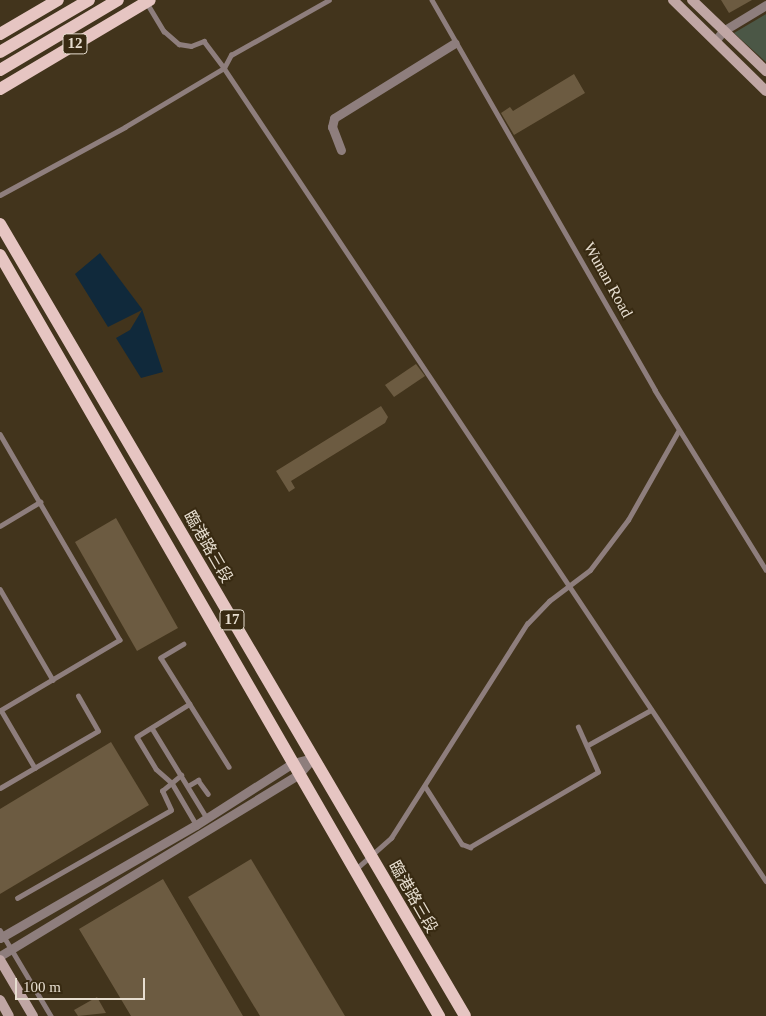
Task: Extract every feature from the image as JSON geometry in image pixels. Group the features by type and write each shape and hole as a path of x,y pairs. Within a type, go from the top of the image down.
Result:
{"main road":[{"path":"0,34 58,0"},
{"name":"12","path":"0,52 89,0"},
{"name":"12","path":"0,70 118,0"},
{"name":"12","path":"0,89 147,1"},
{"name":"臨港路三段","path":"0,224 465,1016"},
{"name":"17","path":"0,255 439,1016"}],"street":[{"path":"674,0 766,91"},
{"path":"692,0 766,71"},
{"path":"715,41 723,31 766,5"},
{"path":"341,150 332,127 334,118 455,43"},
{"path":"0,956 313,758"},
{"path":"1,935 296,769"},
{"path":"0,960 33,1016"},
{"path":"0,1000 9,1016"}],"lane":[{"path":"0,195 224,68 230,55 329,0"},
{"name":"Wunan Road","path":"432,0 455,43 680,430 766,570"},
{"path":"147,1 164,31 179,44 191,46 204,41 224,68 766,881"},
{"path":"355,870 372,857 391,838 527,624 549,601 570,588 590,570 628,520 680,430"},
{"path":"0,434 120,640 1,711 35,768"},
{"path":"0,526 40,502"},
{"path":"0,589 53,680"},
{"path":"184,644 161,658 229,767"},
{"path":"0,788 98,731 78,696"},
{"path":"190,704 137,737 156,769 172,783 196,825"},
{"path":"588,745 651,710"},
{"path":"425,786 462,844 470,847 595,775 599,766 578,727"},
{"path":"152,728 207,818"},
{"path":"17,898 171,810 162,790 181,775"},
{"path":"188,786 198,780 208,794"},
{"path":"1,935 12,949 51,1016"}],"green space":[{"path":"766,14 766,62 734,33"}],"water":[{"path":"100,253 142,309 163,372 141,378 116,338 130,330 142,310 108,327 75,274"}],"building":[{"path":"721,0 752,0 729,13"},
{"path":"574,74 585,93 514,135 501,113 510,107 513,111"},
{"path":"416,364 425,376 394,397 385,385"},
{"path":"381,406 388,417 385,423 291,481 295,488 289,492 276,471"},
{"path":"116,518 178,628 137,651 75,542"},
{"path":"111,742 149,805 0,894 0,809"},
{"path":"251,859 345,1016 260,1016 188,897"},
{"path":"163,879 243,1016 131,1016 79,929"},
{"path":"97,997 106,1013 78,1016 74,1010"}]}
